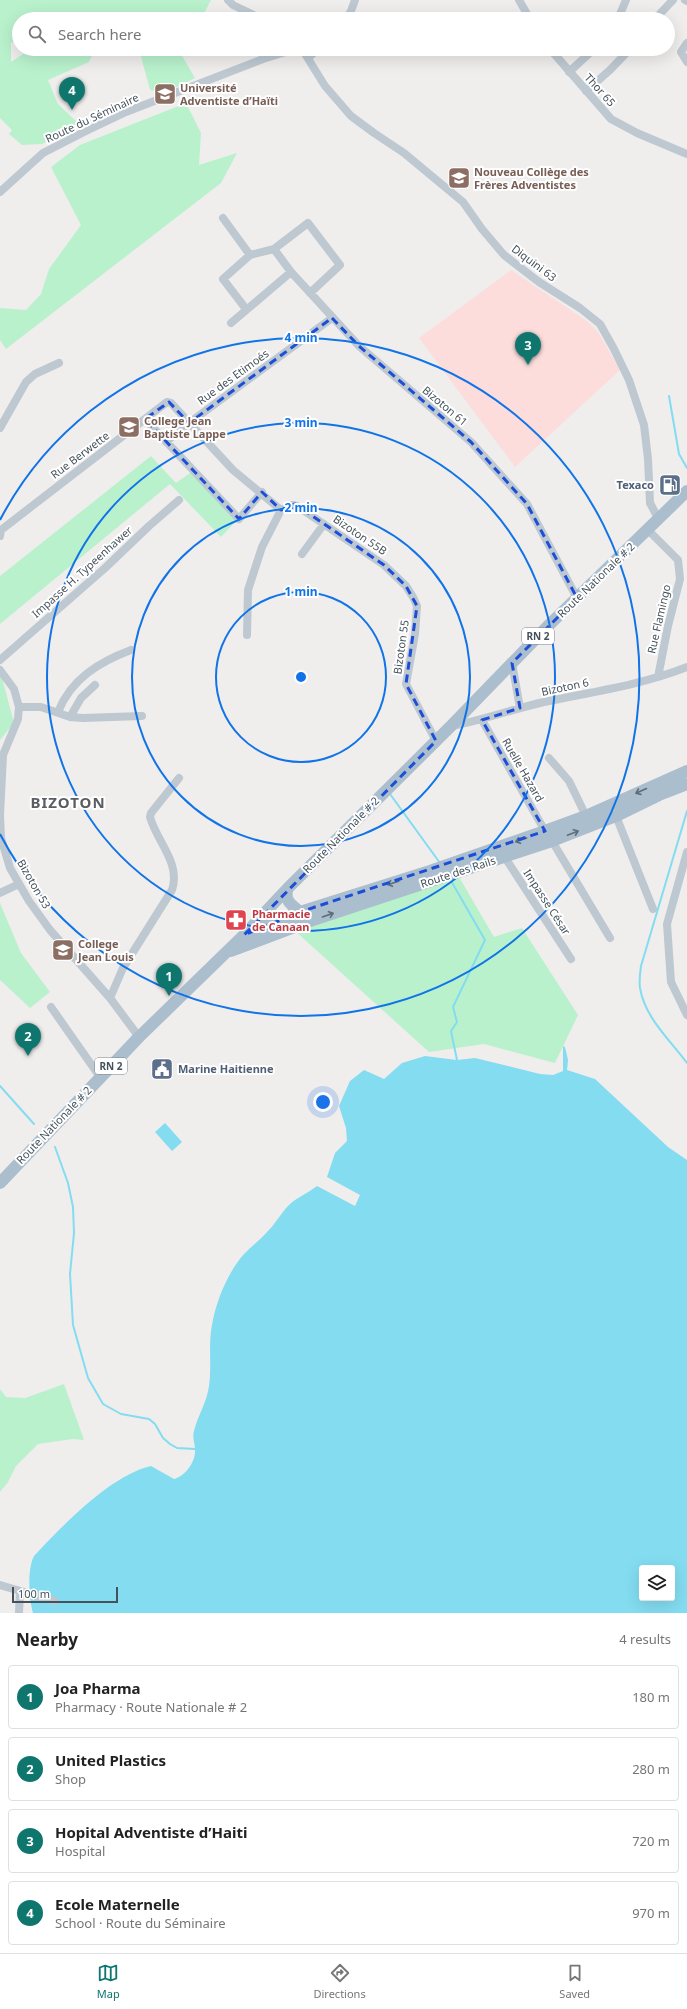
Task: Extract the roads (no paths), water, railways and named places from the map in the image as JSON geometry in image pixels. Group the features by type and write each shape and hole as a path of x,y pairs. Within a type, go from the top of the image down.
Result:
{"main road":[{"name":"Route Nationale # 2","path":"0,1183 139,1037 244,935 288,888 577,598 648,530 658,518 687,492"},
{"name":"Route des Rails","path":"453,868 504,856 549,836 586,816 683,779"},
{"name":"Route des Rails","path":"226,953 433,875 549,836 616,816 659,795 683,779"},
{"name":"Route des Rails","path":"244,935 300,912 433,875"},
{"path":"288,888 285,894 286,898 300,912"}],"street":[{"path":"228,0 233,5 248,12"},
{"path":"350,12 355,0"},
{"path":"520,0 526,12"},
{"path":"621,12 626,0"},
{"path":"662,12 673,0"},
{"path":"687,43 680,52 687,62"},
{"name":"Route du Séminaire","path":"0,192 43,153 86,131 132,110 273,56"},
{"name":"Thor 65","path":"556,56 611,119 637,133 687,154"},
{"path":"569,72 586,56"},
{"path":"586,91 623,56"},
{"name":"Diquini 63","path":"308,58 325,86 351,116 374,134 404,153 462,202 504,255 539,282 580,308 600,324 629,380 644,425 648,459 650,504 658,518"},
{"path":"223,218 250,256"},
{"path":"246,309 223,279 250,256 274,249 306,224 310,224 340,266 310,293"},
{"name":"Bizoton 61","path":"274,249 291,272 359,346 471,442 527,504 577,598"},
{"path":"231,323 291,272"},
{"name":"Rue des Etimoés","path":"166,442 189,423 332,318"},
{"path":"0,428 26,382 35,374 59,363"},
{"name":"Rue Berwette","path":"0,536 1,530 145,419 170,402 233,470 262,492 281,510"},
{"path":"145,419 239,518 262,492"},
{"name":"Impasse H. Typeenhawer","path":"0,660 105,568 179,500"},
{"name":"Bizoton 55B","path":"281,510 294,505 324,524 384,565 406,586 413,597"},
{"path":"247,635 248,590 262,547 281,510"},
{"path":"302,554 324,524"},
{"name":"Rue Flamingo","path":"648,530 678,560 680,579 668,626 658,677"},
{"name":"Bizoton 55","path":"413,597 417,606 415,634 406,684 436,741"},
{"path":"58,712 62,701 78,680 89,670 112,656 131,650"},
{"path":"512,663 520,708"},
{"name":"Bizoton 6","path":"451,726 482,720 520,708 658,677 685,668"},
{"path":"0,670 14,689 19,706 31,706 58,712 70,717 142,716"},
{"path":"70,717 81,698 95,685"},
{"name":"Bizoton 53","path":"19,706 18,719 9,737 1,759 1,843 10,868 29,902 50,930 110,998 139,1037"},
{"name":"Ruelle Hazard","path":"482,720 610,938"},
{"path":"549,758 569,781 586,816"},
{"path":"110,998 123,968 172,890 175,881 175,871 150,817 151,813 179,778"},
{"path":"616,816 653,909"},
{"name":"Impasse César","path":"504,856 570,959"},
{"path":"687,858 667,924 671,982 687,1015"},
{"path":"0,893 19,884"},
{"path":"51,1007 100,1077"},
{"path":"0,1585 55,1601"},
{"path":"19,1613 20,1591"}],"water":[{"path":"563,1046 565,1047 568,1060 567,1070 595,1079 668,1147 687,1160 687,1613 33,1613 30,1600 30,1568 34,1556 58,1531 88,1503 120,1480 136,1471 151,1466 174,1479 186,1472 192,1463 195,1454 193,1436 194,1431 209,1386 210,1340 216,1306 228,1278 238,1261 271,1228 289,1205 317,1186 355,1206 360,1195 327,1177 335,1153 347,1141 346,1128 339,1106 350,1081 364,1070 384,1079 402,1063 425,1056 457,1060 475,1058 540,1074 553,1075 563,1071"},
{"path":"165,1123 182,1142 172,1151 155,1132"}],"waterway":[{"path":"669,396 679,454 687,468"},
{"path":"390,794 440,863"},
{"path":"687,811 641,966 640,974 640,988 647,1009 659,1028 687,1063"},
{"path":"450,879 485,940 453,1007 457,1022 451,1031 457,1060"},
{"path":"0,1086 34,1124"},
{"path":"55,1147 68,1183 73,1207 74,1233 70,1274 73,1325 88,1378 103,1404 121,1414 149,1419 155,1424 163,1438 177,1448 195,1449"}],"place":[{"name":"Université Adventiste d’Haïti","path":"165,94"},
{"name":"Ecole Maternelle","path":"72,110"},
{"name":"Nouveau Collège des Frères Adventistes","path":"459,178"},
{"name":"Hopital Adventiste d’Haiti","path":"528,365"},
{"name":"College Jean Baptiste Lappe","path":"129,427"},
{"name":"Texaco","path":"670,485"},
{"name":"Pharmacie de Canaan","path":"236,920"},
{"name":"College Jean Louis","path":"63,950"},
{"name":"Joa Pharma","path":"169,996"},
{"name":"United Plastics","path":"28,1056"},
{"name":"Marine Haitienne","path":"162,1069"}],"district":[{"name":"BIZOTON","path":"68,803"}]}
